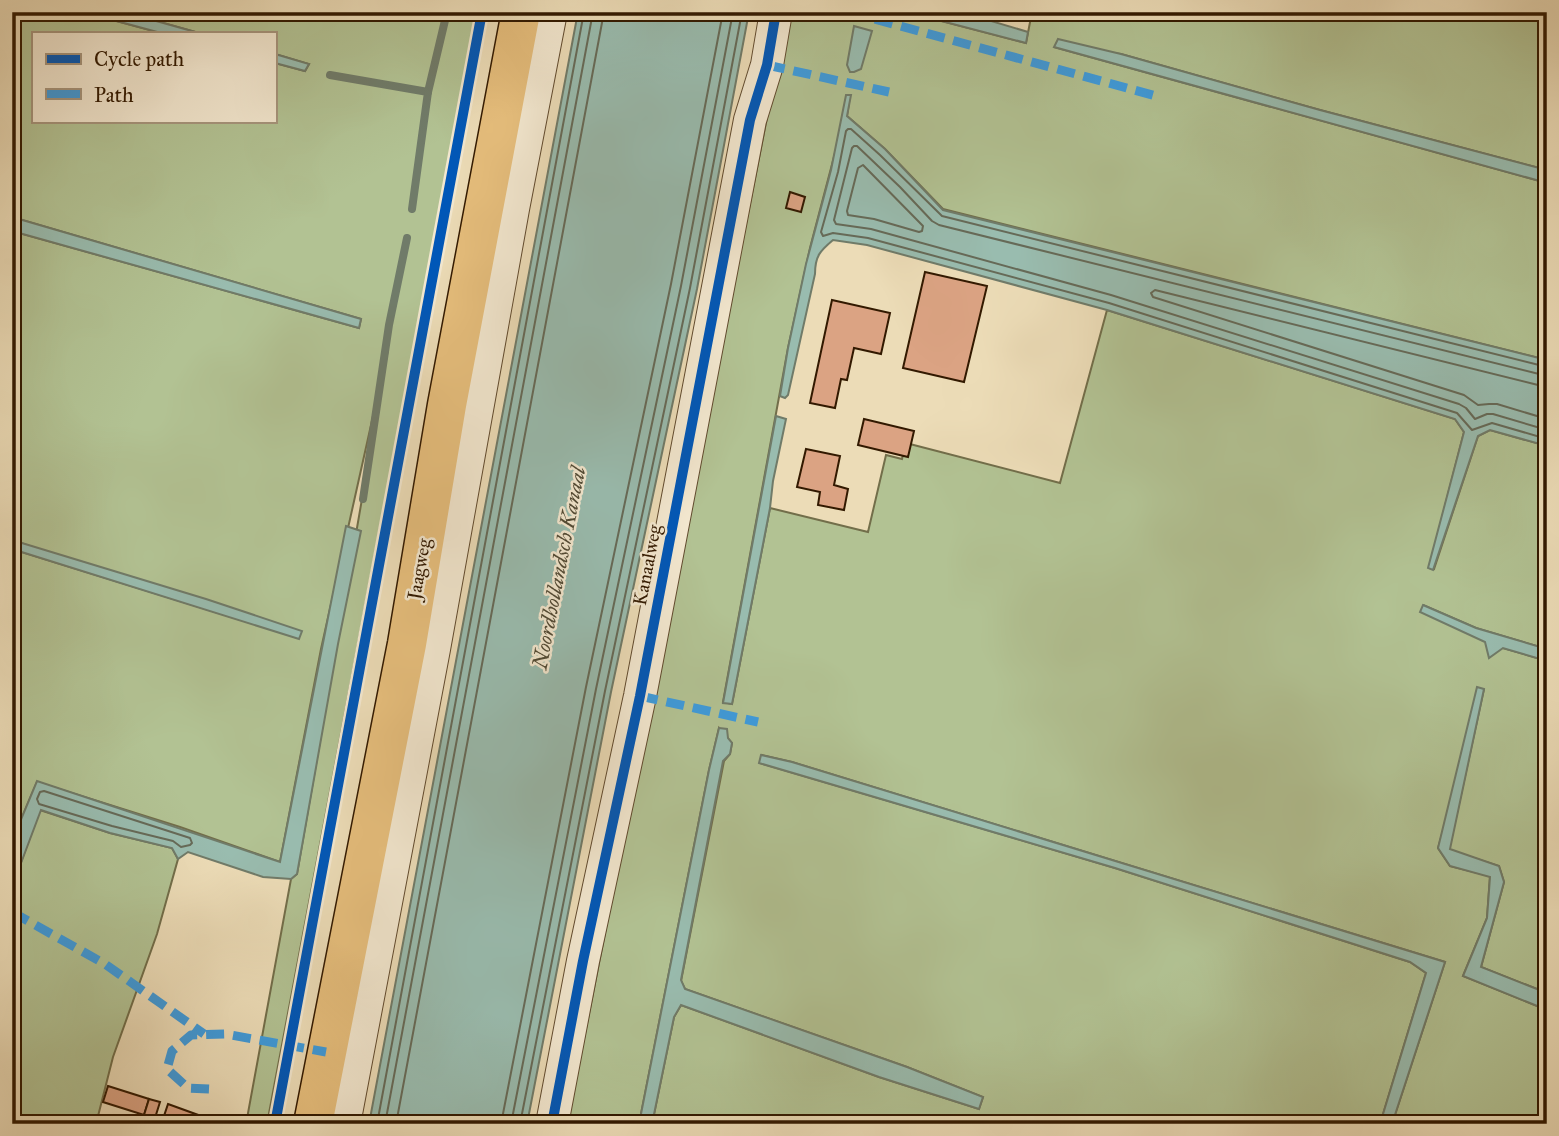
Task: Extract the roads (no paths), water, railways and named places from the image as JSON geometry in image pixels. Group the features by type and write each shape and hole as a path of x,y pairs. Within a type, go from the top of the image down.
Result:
{"main road":[{"name":"Jaagweg","path":"313,1124 407,644 447,405 521,12"}],"street":[{"name":"Jaagweg","path":"344,1124 551,12"},
{"name":"Kanaalweg","path":"552,1124 583,961 642,685 750,120 766,65 776,12"}],"water":[{"path":"83,12 124,12 195,32 157,32"},
{"name":"Noordhollandsch Kanaal","path":"578,12 749,12 697,289 611,692 527,1124 369,1124"},
{"path":"907,12 961,12 1028,32 1026,43"},
{"path":"854,26 872,31 861,69 850,72 847,65"},
{"path":"1058,39 1547,170 1547,183 1054,47"},
{"path":"276,54 309,64 305,71 276,63"},
{"path":"846,95 851,95 847,116 885,149 943,210 1547,360 1547,446 1490,430 1478,436 1433,570 1428,568 1464,432 1455,419 1107,310 867,245 833,240 817,258 788,395 785,398 780,396 806,264 831,170"},
{"path":"12,217 361,319 359,328 12,231"},
{"path":"776,416 786,419 770,508 732,704 723,703"},
{"path":"346,526 361,531 297,874 291,879 263,877 188,852 178,859 172,848 110,833 41,810 12,887 12,841 37,781 280,862"},
{"path":"12,540 302,631 299,639 12,549"},
{"path":"1423,605 1476,628 1547,649 1547,661 1503,648 1489,658 1485,642 1420,612"},
{"path":"1477,687 1484,689 1450,849 1499,866 1504,882 1481,967 1547,993 1547,1010 1463,976 1487,918 1490,877 1450,866 1438,848"},
{"path":"719,728 727,729 732,743 730,754 723,761 681,980 685,989 907,1067 983,1097 979,1109 879,1077 681,1005 674,1017 652,1124 639,1124"},
{"path":"761,755 792,762 1445,962 1392,1124 1380,1124 1426,973 1410,962 1115,868 759,763"}],"waterway":[{"path":"428,92 447,12"},
{"path":"330,75 428,92 412,209"},
{"path":"363,499 389,325 407,238"}]}
